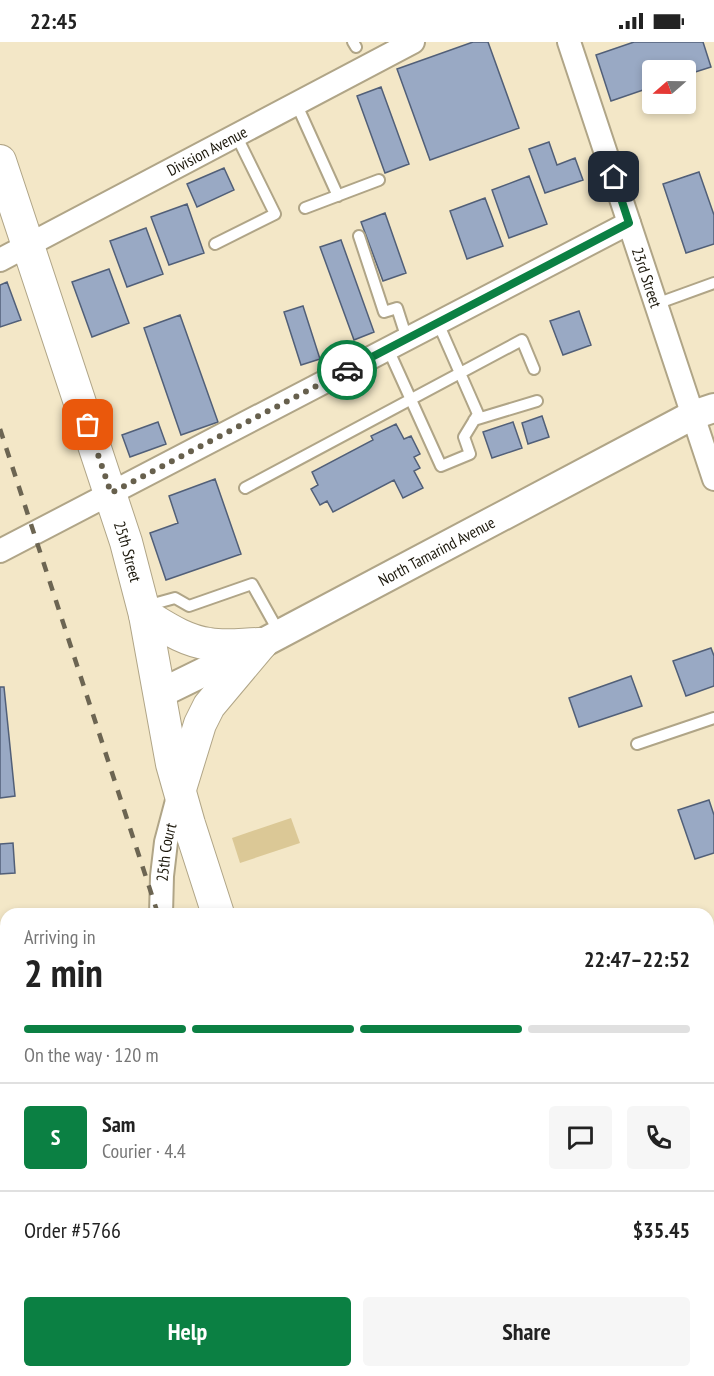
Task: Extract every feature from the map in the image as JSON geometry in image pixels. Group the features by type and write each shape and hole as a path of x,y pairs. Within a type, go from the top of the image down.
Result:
{"main road":[{"name":"25th Street","path":"0,161 126,542 144,611 179,793 216,908"},
{"path":"144,611 174,632 210,645 271,639"},
{"path":"179,793 200,724 209,706 271,639"}],"street":[{"name":"Division Avenue","path":"0,260 413,42"},
{"name":"23rd Street","path":"569,42 656,304 703,412 714,479"},
{"path":"0,551 629,223"},
{"name":"North Tamarind Avenue","path":"161,693 271,639 703,412"},
{"name":"25th Court","path":"161,908 166,842 179,793"}],"lane":[{"path":"296,103 338,196"},
{"path":"215,244 275,214 236,135"},
{"path":"304,208 379,180"},
{"path":"358,236 384,312 397,308 398,344 411,399 441,466 470,454 464,437 478,414 438,323"},
{"path":"656,304 714,283"},
{"path":"245,488 522,340 534,369"},
{"path":"474,420 537,401"},
{"path":"144,611 175,598 189,606 252,584 271,639"},
{"path":"637,744 714,718"}],"shaded area":[{"path":"291,818 300,843 240,863 232,838"}],"building":[{"path":"473,42 488,42 519,128 430,160 397,69"},
{"path":"634,42 703,42 711,67 696,72 696,60 642,60 642,90 611,101 596,55"},
{"path":"381,87 409,164 385,173 357,96"},
{"path":"549,142 557,165 575,158 583,180 545,193 529,149"},
{"path":"224,168 234,190 197,207 187,184"},
{"path":"699,172 714,215 714,244 686,253 663,184"},
{"path":"529,176 547,224 509,238 492,190"},
{"path":"485,198 503,246 467,259 450,211"},
{"path":"187,204 204,253 169,265 151,217"},
{"path":"385,213 406,273 383,281 361,222"},
{"path":"146,228 163,274 127,287 110,241"},
{"path":"341,240 374,332 354,340 320,247"},
{"path":"109,269 129,323 92,337 72,282"},
{"path":"7,282 21,320 0,327 0,285"},
{"path":"303,306 320,359 301,365 284,312"},
{"path":"579,311 591,345 563,355 550,321"},
{"path":"180,315 218,422 181,435 144,328"},
{"path":"542,416 549,437 528,444 522,423"},
{"path":"158,422 166,444 130,457 122,435"},
{"path":"513,422 522,448 492,458 483,432"},
{"path":"396,424 404,439 411,436 420,454 414,457 420,468 414,471 423,488 403,498 394,480 333,512 327,501 320,505 311,489 318,485 312,472 373,440 371,436"},
{"path":"215,479 241,554 166,580 150,533 178,523 169,496"},
{"path":"711,648 714,656 714,686 686,696 673,661"},
{"path":"631,676 642,706 579,727 569,698"},
{"path":"0,687 4,687 15,796 0,798"},
{"path":"709,800 714,815 714,853 695,859 678,810"},
{"path":"13,843 15,873 0,874 0,844"}],"railway":[{"path":"0,429 156,908"}],"way so far":[{"path":"88,425 111,493 347,370"}],"route":[{"path":"347,370 629,223 614,177"}]}
